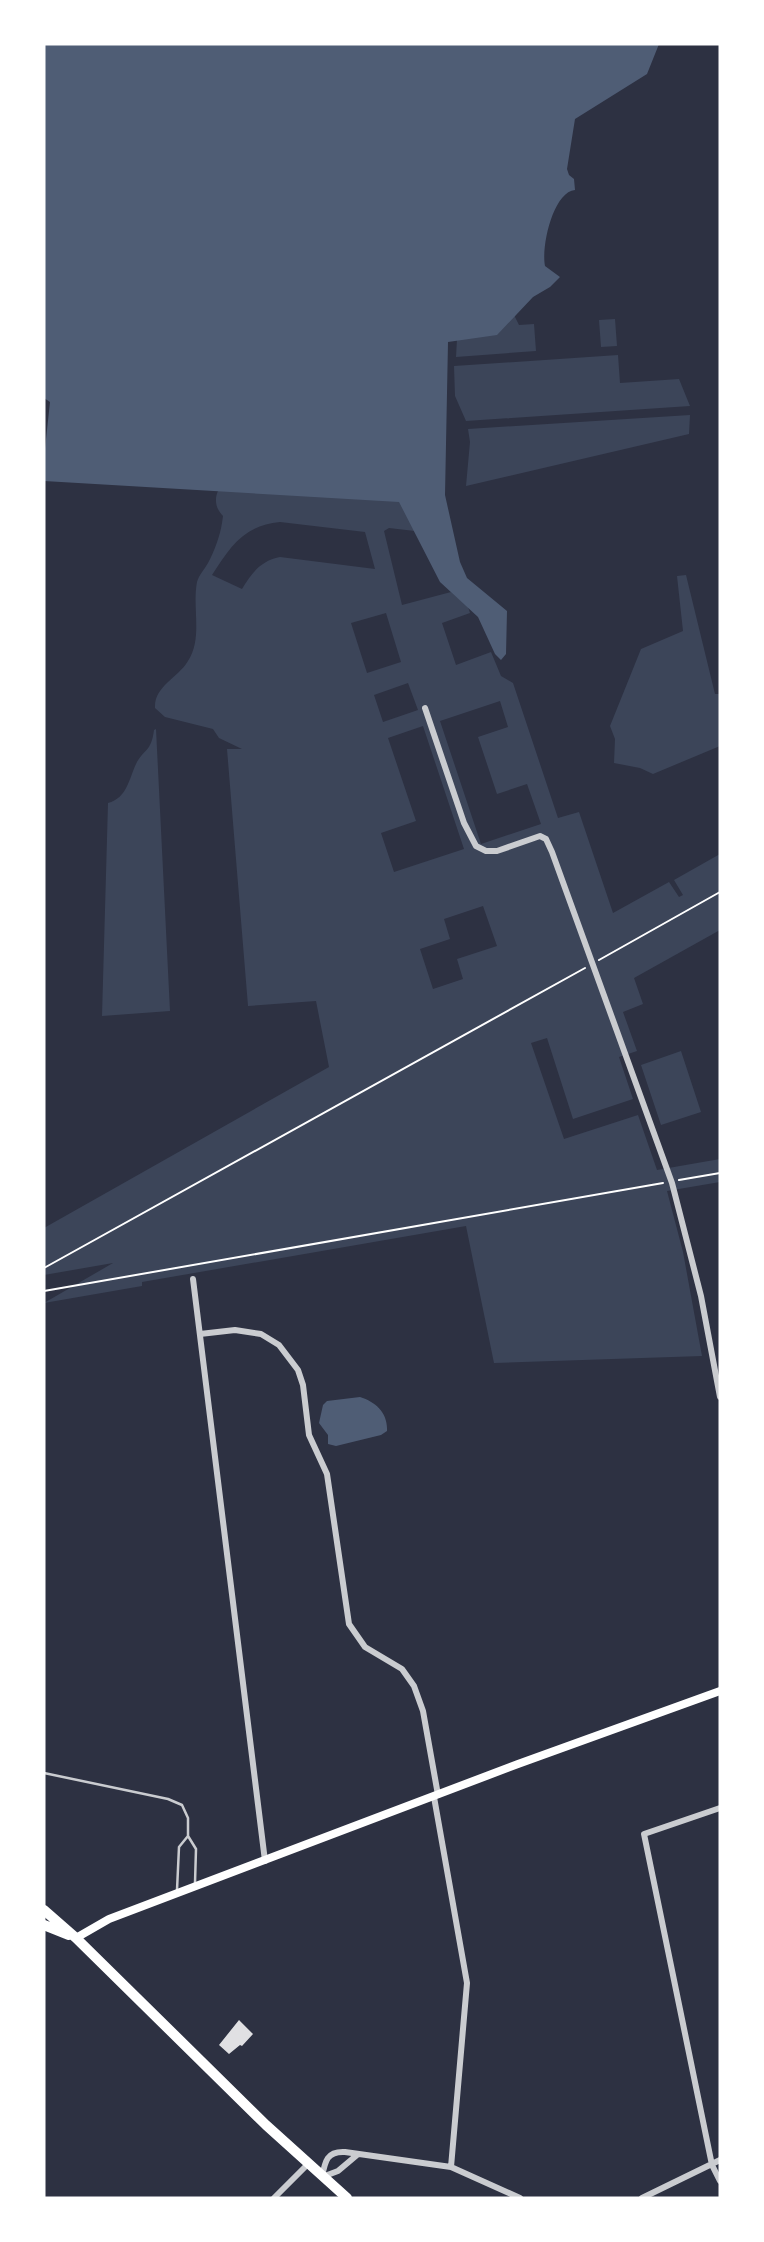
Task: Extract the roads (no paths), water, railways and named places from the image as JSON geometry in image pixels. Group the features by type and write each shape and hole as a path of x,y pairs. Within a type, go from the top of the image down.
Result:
{"highway":[{"path":"44,1910 308,2164 348,2198"},
{"path":"44,1926 76,1938"}],"main road":[{"path":"76,1938 109,1919 518,1764 720,1691"}],"street":[{"path":"425,708 464,823 477,846 486,851 497,851 536,836 546,839 672,1181 701,1296 720,1397"},
{"path":"192,1279 265,1861"},
{"path":"200,1334 235,1330 261,1334 279,1345 298,1370 303,1385 309,1435 327,1474 349,1624 365,1647 402,1669 414,1686 424,1711 467,1983 451,2167"},
{"path":"720,1808 644,1834 712,2165 720,2181"},
{"path":"357,2155 338,2171 323,2177 325,2161 334,2152 345,2152 451,2167 520,2198"},
{"path":"642,2198 720,2160"},
{"path":"274,2198 308,2164"}],"lane":[{"path":"44,1773 182,1805 186,1811 188,1836 195,1849 195,1887"},
{"path":"177,1894 179,1847 188,1836"}]}
